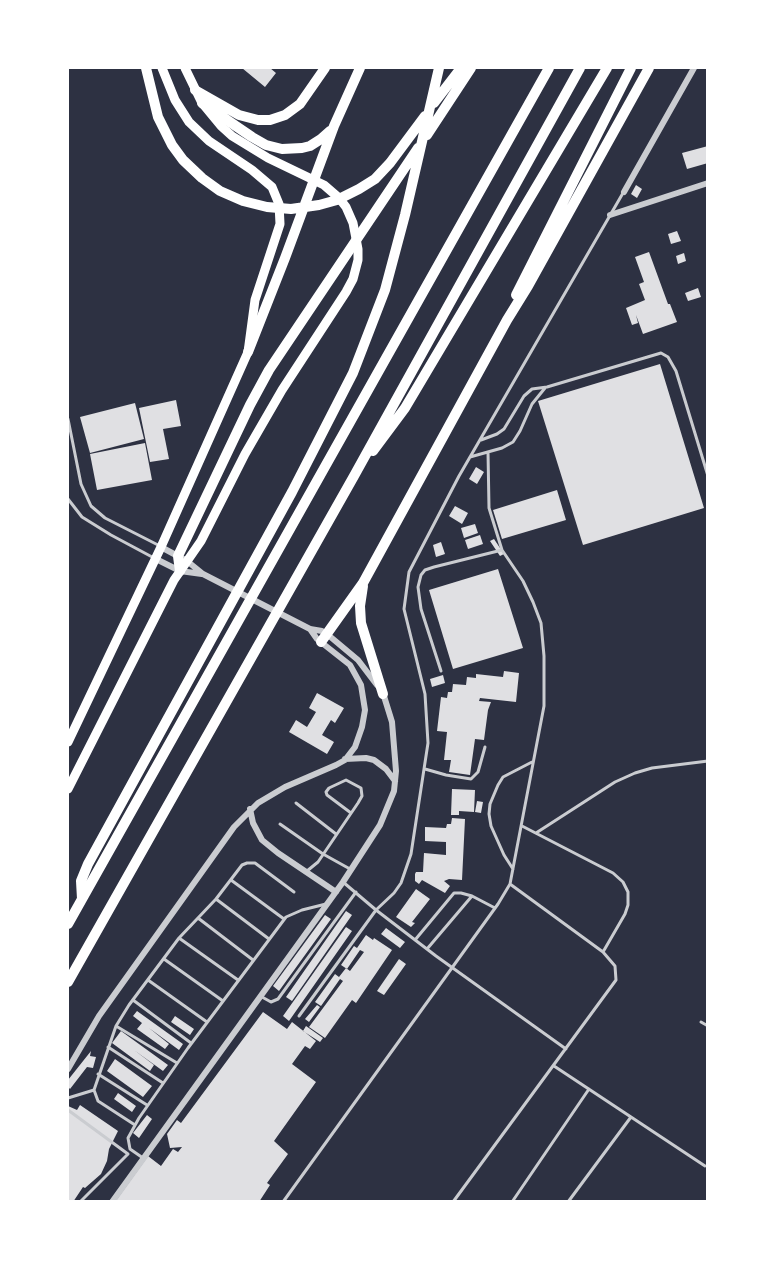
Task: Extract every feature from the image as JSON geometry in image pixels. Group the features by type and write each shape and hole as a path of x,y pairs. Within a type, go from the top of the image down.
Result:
{"highway":[{"path":"146,68 158,117 172,145 183,160 220,191 254,204 283,209 305,207 343,197 381,173 461,68"},
{"path":"195,90 239,115 258,120 270,120 285,115 300,104 325,68"},
{"path":"248,351 334,126 360,68"},
{"path":"82,899 81,881 88,864 292,492 353,373 385,290 439,68"},
{"path":"180,571 182,559 250,405 269,370 471,68"},
{"path":"68,924 389,348 549,68"},
{"path":"68,982 354,476 580,68"},
{"path":"354,476 405,408 607,68"},
{"path":"507,320 520,285 631,68"},
{"path":"324,638 363,583 649,68"},
{"path":"202,103 252,137 266,145 282,149 303,148 316,143 334,126"},
{"path":"363,583 360,606 362,623 383,694"}],"main road":[{"path":"68,742 156,559 248,351 255,300 280,224 278,198 267,181 209,141 189,122 175,100 162,68"},
{"path":"182,559 201,541 245,454 282,390 353,279 358,249 353,223 339,198 314,180 268,158 232,136 210,115 185,68"},
{"path":"68,789 180,571"}],"street":[{"path":"624,192 694,68"},
{"path":"610,215 708,183"},
{"path":"161,547 210,578 310,629 322,631 324,638 350,665 361,685 364,697 365,710 360,734 355,747 345,759"},
{"path":"156,559 180,571 203,574"},
{"path":"112,1202 336,892 386,813 394,791 394,739 392,722 383,694 358,660 324,638"},
{"path":"68,1068 99,1016 234,827 250,809 285,787 345,759 366,758 375,761 386,769 395,781"},
{"path":"250,809 253,823 262,840 336,892"}],"lane":[{"path":"299,1016 376,910 394,894 406,872 428,743 425,694 404,609 406,586 413,561 470,457 624,192"},
{"path":"480,440 504,429 526,393 534,388 547,387 654,354 664,354 676,371 708,476"},
{"path":"470,457 508,446 513,442 536,398 547,387"},
{"path":"68,419 84,495 91,506 105,518 161,547"},
{"path":"283,1202 510,884 544,706 544,641 541,623 533,602 523,581 502,550 489,508 488,452"},
{"path":"68,459 75,457"},
{"path":"68,499 82,517 156,559"},
{"path":"441,671 421,609 418,587 421,575 425,570 434,567 502,550"},
{"path":"425,769 471,779 478,771 485,747"},
{"path":"536,833 615,782 635,773 652,768 708,761"},
{"path":"513,869 491,826 490,804 503,777 533,762"},
{"path":"306,873 318,862 361,799 362,788 346,780 329,788 326,792 351,813"},
{"path":"296,803 336,834"},
{"path":"280,824 323,854 350,869"},
{"path":"522,826 613,873 627,888 629,901 625,914 603,952"},
{"path":"135,1125 98,1101 94,1090 116,1026 133,1000 179,938 216,899 242,865 253,862 294,892"},
{"path":"231,880 284,919"},
{"path":"343,882 427,949 566,1049"},
{"path":"453,1202 616,980 615,966 603,952 510,884"},
{"path":"261,996 270,1002 278,999 356,892"},
{"path":"416,940 452,895 461,893 472,896 495,908"},
{"path":"427,949 472,896"},
{"path":"216,899 269,939"},
{"path":"130,1152 127,1141 148,1105 191,1043 284,919 294,912 327,903"},
{"path":"198,918 253,960"},
{"path":"179,938 238,980"},
{"path":"164,959 223,1001"},
{"path":"148,980 207,1022"},
{"path":"133,1000 191,1043"},
{"path":"701,1022 708,1026"},
{"path":"116,1026 177,1064"},
{"path":"108,1047 163,1083"},
{"path":"554,1066 705,1166"},
{"path":"98,1074 148,1105"},
{"path":"512,1202 589,1089"},
{"path":"68,1098 94,1090"},
{"path":"68,1110 130,1152 143,1158"},
{"path":"568,1202 631,1117"},
{"path":"80,1202 130,1152"}],"building":[{"path":"242,68 270,68 276,73 265,87"},
{"path":"708,146 708,163 687,169 682,153"},
{"path":"636,185 642,189 637,198 631,194"},
{"path":"677,231 681,241 671,244 668,234"},
{"path":"649,252 677,322 643,334 636,315 638,323 632,325 626,308 645,300 639,284 644,282 635,257"},
{"path":"684,253 686,261 678,264 676,256"},
{"path":"698,288 701,297 688,301 685,293"},
{"path":"660,364 704,508 583,545 538,401"},
{"path":"176,400 181,426 163,429 169,459 150,462 139,408"},
{"path":"135,403 144,439 90,453 80,417"},
{"path":"145,443 152,480 97,490 90,454"},
{"path":"476,467 484,472 477,484 469,479"},
{"path":"557,490 566,520 502,539 493,510"},
{"path":"455,506 468,513 462,524 449,516"},
{"path":"475,524 478,533 464,538 461,528"},
{"path":"480,535 483,544 468,549 465,540"},
{"path":"494,539 504,554 500,556 490,541"},
{"path":"441,542 445,554 436,557 433,545"},
{"path":"498,569 523,648 453,669 429,590"},
{"path":"504,671 519,673 516,702 480,698 479,701 491,702 484,740 475,739 470,775 449,772 451,760 444,760 447,732 437,731 441,697 447,698 448,692 452,692 453,684 466,685 467,677 476,678 476,674 503,677"},
{"path":"443,675 445,683 432,687 430,679"},
{"path":"317,693 344,708 335,723 331,720 322,735 334,742 327,754 289,732 296,720 307,727 316,712 309,708"},
{"path":"452,789 475,790 474,812 459,811 459,815 451,815"},
{"path":"477,801 483,802 481,813 475,812"},
{"path":"452,818 465,819 462,880 444,881 450,886 445,893 422,880 419,884 415,881 415,874 423,872 424,853 446,855 446,842 425,841 425,827 446,828 447,824 451,824"},
{"path":"416,889 430,899 412,922 415,923 411,927 396,917"},
{"path":"346,911 352,915 292,1001 286,997"},
{"path":"325,915 331,919 279,991 273,986"},
{"path":"346,927 352,931 289,1021 283,1016"},
{"path":"386,928 405,942 400,948 381,934"},
{"path":"366,935 392,950 356,1003 352,1000 325,1038 309,1027 343,981 340,979 321,1006 315,1002 335,974 339,977 346,968 341,965 354,946 357,948","holes":["360,950 364,952 350,971 347,969"]},
{"path":"399,959 406,964 384,995 377,991"},
{"path":"317,1005 320,1007 309,1022 305,1019"},
{"path":"137,1011 183,1044 179,1050 149,1028 169,1044 165,1049 137,1029 142,1023 133,1016"},
{"path":"263,1012 287,1029 292,1022 316,1041 310,1049 305,1046 292,1064 316,1082 274,1141 288,1154 267,1183 270,1185 259,1202 115,1202 148,1156 161,1166 173,1149 178,1152 182,1147 170,1148 167,1134 177,1120 181,1123"},
{"path":"175,1016 194,1029 190,1035 171,1022"},
{"path":"306,1026 323,1038 320,1042 303,1031"},
{"path":"121,1031 168,1065 163,1071 134,1050 154,1065 150,1071 112,1043"},
{"path":"91,1051 90,1056 96,1057 93,1068 87,1067 70,1089 68,1080"},
{"path":"115,1059 152,1086 143,1097 107,1071"},
{"path":"118,1093 136,1106 132,1112 114,1099"},
{"path":"80,1105 118,1131 101,1174 85,1188 83,1187 73,1202 68,1202 68,1106 77,1110"},
{"path":"147,1115 152,1119 139,1138 133,1133"}]}
